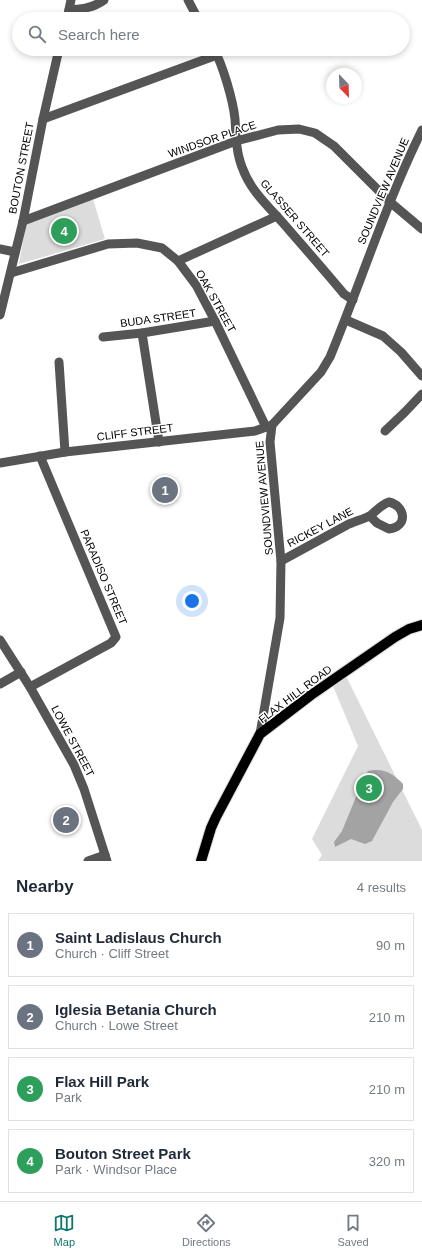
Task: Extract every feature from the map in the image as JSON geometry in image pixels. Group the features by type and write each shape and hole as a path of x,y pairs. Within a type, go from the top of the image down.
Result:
{"main road":[{"name":"FLAX HILL ROAD","path":"201,861 216,817 260,734 311,695 395,637 422,625"}],"street":[{"path":"68,12 71,0"},
{"path":"74,12 98,4 104,0"},
{"path":"188,0 194,12"},
{"name":"BOUTON STREET","path":"0,315 23,221 43,119 57,56"},
{"path":"43,119 206,56"},
{"name":"GLASSER STREET","path":"217,56 227,86 234,117 236,141 241,165 248,182 263,202 277,216 344,294 353,300"},
{"name":"WINDSOR PLACE","path":"23,221 236,141 278,130 299,129 315,133 334,146 390,202 422,229"},
{"name":"SOUNDVIEW AVENUE","path":"260,734 280,618 281,561 269,426 321,372 330,357 346,320 390,202 410,154 422,130"},
{"path":"178,261 277,216"},
{"name":"OAK STREET","path":"11,273 108,244 137,243 162,248 178,261 196,285 269,426"},
{"path":"0,249 15,252"},
{"path":"346,320 383,336 401,352 422,376"},
{"name":"BUDA STREET","path":"103,337 142,333 215,321"},
{"path":"142,333 160,442"},
{"path":"59,362 65,452"},
{"path":"385,430 422,394"},
{"name":"CLIFF STREET","path":"0,463 65,452 255,431 269,426"},
{"name":"PARADISO STREET","path":"30,687 116,638 40,456"},
{"name":"RICKEY LANE","path":"281,561 347,524 370,516"},
{"name":"LOWE STREET","path":"0,640 30,687 79,776 106,858"},
{"path":"0,684 21,672"},
{"path":"88,861 106,858"}],"shaded area":[{"path":"93,199 105,239 19,264 26,224"},
{"path":"346,676 422,830 422,861 318,861 322,855 312,839 358,746 333,686"},
{"path":"382,770 393,775 403,784 403,789 393,802 372,841 365,844 351,839 335,847 334,842 342,831 368,771"}],"place":[{"name":"Bouton Street Park","path":"64,231"},
{"name":"Saint Ladislaus Church","path":"165,490"},
{"name":"Flax Hill Park","path":"369,788"},
{"name":"Iglesia Betania Church","path":"66,820"}]}
